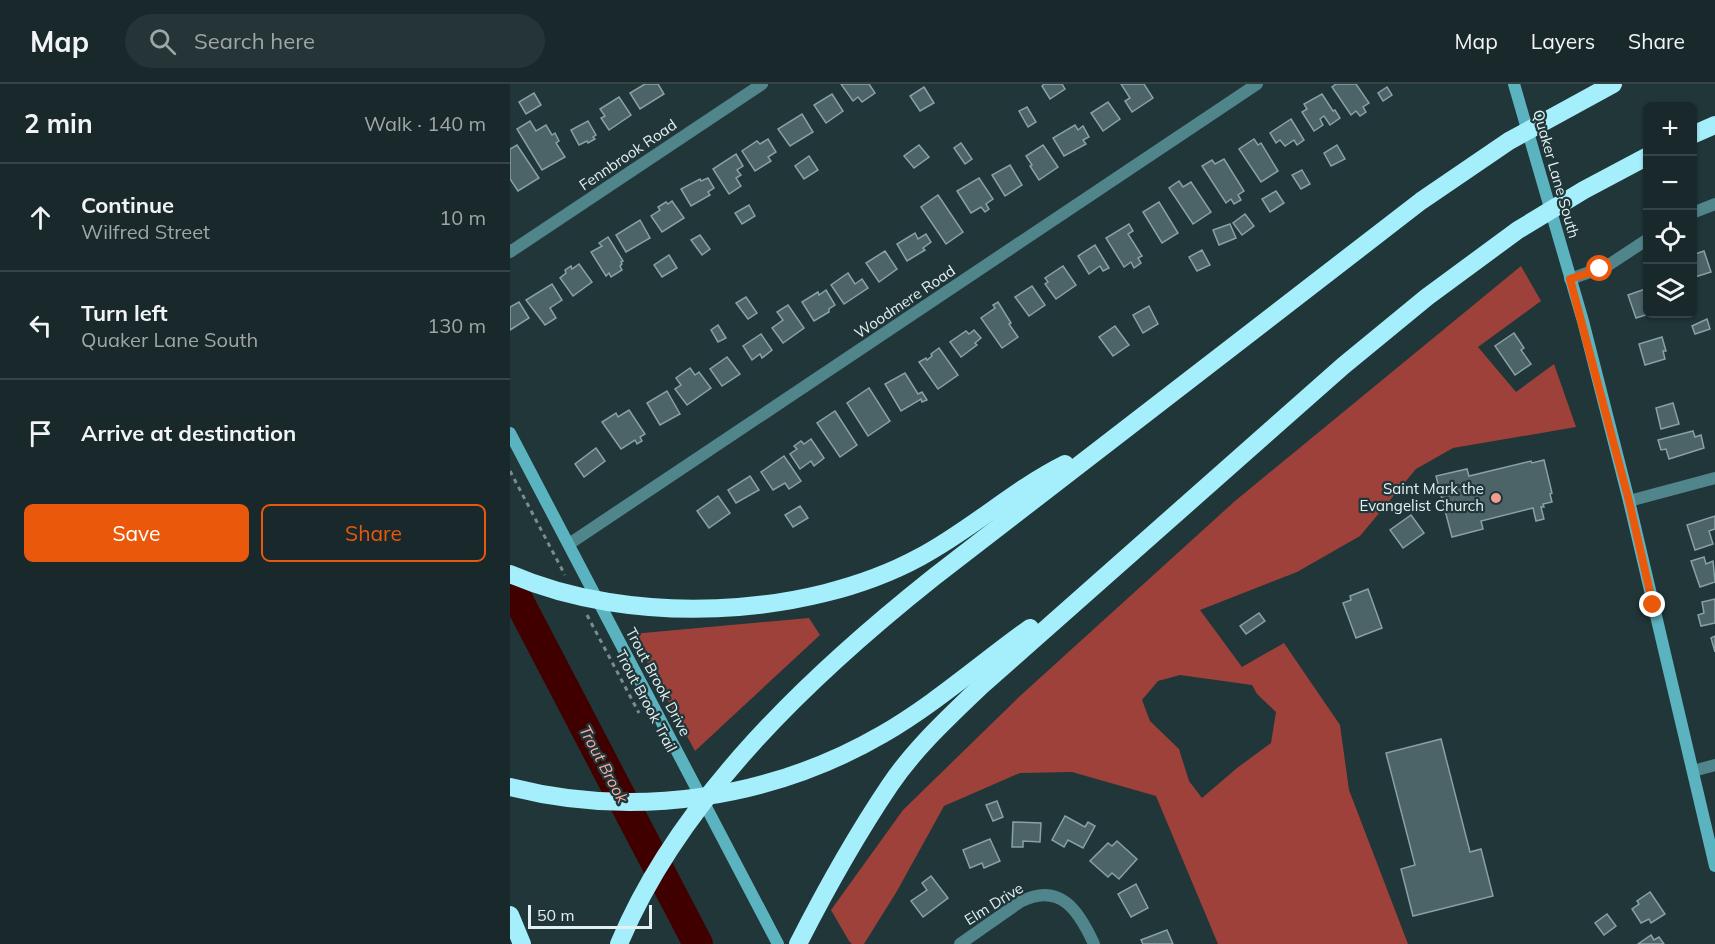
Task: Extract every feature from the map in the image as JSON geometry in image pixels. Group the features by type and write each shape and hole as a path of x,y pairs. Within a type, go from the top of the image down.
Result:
{"highway":[{"path":"619,944 657,870 683,830 724,777 807,688 871,628 1104,445 1453,177 1509,141 1613,84"},
{"path":"1697,133 1715,125"},
{"path":"798,944 858,835 890,784 974,693 1343,366 1427,297 1518,230 1643,158"},
{"path":"510,574 583,598 630,606 682,609 739,606 789,599 849,585 910,562 939,546 1034,481 1104,445"},
{"path":"510,787 572,799 620,802 669,800 751,787 784,778 827,763 884,733 931,702 1042,620 1092,588"},
{"path":"510,915 522,944"}],"main road":[{"name":"Quaker Lane South","path":"1516,90 1562,248 1629,501 1715,866"},
{"name":"Trout Brook Drive","path":"510,433 778,944"}],"street":[{"name":"Fennbrook Road","path":"510,252 762,84"},
{"name":"Woodmere Road","path":"569,544 1257,84"},
{"path":"1697,211 1715,204"},
{"path":"1570,279 1613,263 1643,242"},
{"path":"1629,501 1715,478"},
{"path":"1693,771 1715,765"},
{"name":"Elm Drive","path":"960,944 1020,902 1030,897 1044,895 1060,899 1071,906 1082,920 1094,944"}],"path":[{"path":"510,471 570,584"},
{"name":"Trout Brook Trail","path":"586,615 642,719"}],"shaded area":[{"path":"1521,266 1541,301 1478,347 1516,392 1554,364 1576,427 1453,448 1416,469 1360,536 1297,572 1200,610 1242,667 1284,643 1340,725 1349,790 1408,944 1218,944 1156,796 1072,772 1020,773 944,806 897,891 864,944 852,944 831,910 903,810 1020,696 1235,501","holes":["1180,675 1252,685 1257,694 1276,712 1271,743 1202,798 1189,781 1179,749 1150,721 1142,700 1158,681"]},
{"path":"809,618 820,635 695,751 632,634"}],"building":[{"path":"645,84 658,84 664,94 640,109 630,93"},
{"path":"841,84 869,84 875,93 862,102 858,97 853,101"},
{"path":"1062,84 1065,89 1050,99 1042,86"},
{"path":"1121,84 1144,84 1153,98 1132,112 1125,101 1130,98"},
{"path":"1336,84 1356,84 1369,103 1363,107 1366,112 1360,116 1356,111 1351,115 1332,87"},
{"path":"924,87 934,103 920,111 910,96"},
{"path":"1387,87 1392,95 1383,101 1378,93"},
{"path":"534,93 541,105 526,114 519,102"},
{"path":"832,94 843,111 826,123 814,105"},
{"path":"1322,94 1340,118 1330,125 1324,116 1320,119 1323,125 1314,131 1302,112 1307,109 1304,104"},
{"path":"619,97 631,115 609,130 601,118 605,116 600,109"},
{"path":"1108,102 1120,119 1103,131 1091,113"},
{"path":"1027,107 1036,122 1028,127 1019,111"},
{"path":"802,114 813,132 790,146 778,129"},
{"path":"1291,119 1304,140 1297,145 1294,140 1285,146 1280,140 1276,143 1270,133"},
{"path":"530,121 536,131 546,125 552,135 555,133 559,141 556,143 565,157 542,170 517,129"},
{"path":"588,121 596,135 593,137 595,139 579,145 571,130"},
{"path":"1075,125 1078,130 1083,126 1089,137 1083,140 1086,144 1064,156 1053,138"},
{"path":"768,139 776,152 768,157 771,161 755,171 742,151 757,141 760,144"},
{"path":"1254,139 1258,145 1261,143 1278,171 1261,182 1239,149"},
{"path":"961,143 972,159 965,164 954,148"},
{"path":"517,145 539,178 518,191 510,179 510,149"},
{"path":"919,145 929,157 914,168 904,156"},
{"path":"1043,145 1058,167 1039,180 1026,156"},
{"path":"1337,145 1345,159 1331,166 1324,153"},
{"path":"736,154 743,166 737,170 741,175 736,178 741,186 729,194 713,169"},
{"path":"809,156 818,170 804,179 795,166"},
{"path":"1224,159 1244,191 1238,195 1241,200 1234,204 1231,199 1226,203 1202,166 1212,160 1215,164"},
{"path":"1010,165 1022,185 1005,196 992,175"},
{"path":"1302,170 1310,184 1301,189 1292,175"},
{"path":"708,178 714,188 708,192 710,195 691,206 681,189 700,179 701,181"},
{"path":"979,178 993,199 986,204 989,209 985,212 981,207 971,213 957,191"},
{"path":"1179,181 1183,187 1191,182 1211,212 1193,224 1169,188"},
{"path":"1276,191 1284,203 1270,212 1262,199"},
{"path":"938,195 963,232 946,244 921,207"},
{"path":"672,201 684,218 662,232 651,216 660,210 658,207"},
{"path":"1159,202 1178,233 1162,243 1143,212"},
{"path":"749,205 755,216 742,224 735,213"},
{"path":"1245,214 1254,226 1242,235 1233,223"},
{"path":"640,220 650,238 626,252 616,235"},
{"path":"1129,224 1133,231 1128,234 1142,256 1138,258 1141,263 1134,268 1131,262 1124,267 1106,238"},
{"path":"1230,224 1236,238 1219,245 1213,230"},
{"path":"915,233 918,239 926,234 931,242 923,248 925,250 907,261 897,244"},
{"path":"700,235 710,249 702,255 691,240"},
{"path":"608,237 623,261 620,266 622,270 611,277 609,273 606,276 591,252 602,246 599,243"},
{"path":"1095,245 1109,268 1103,271 1100,266 1089,274 1078,256"},
{"path":"1202,250 1210,265 1197,271 1189,257"},
{"path":"885,251 897,269 879,282 866,263"},
{"path":"1704,251 1711,272 1697,276 1697,253"},
{"path":"669,255 677,268 662,277 654,265"},
{"path":"579,264 592,282 573,296 560,278 566,273 565,270 571,266 572,269"},
{"path":"1063,266 1076,285 1056,299 1045,284 1048,282 1045,278"},
{"path":"848,273 855,284 862,279 868,288 844,304 831,285"},
{"path":"552,284 562,300 550,308 556,318 545,325 526,300"},
{"path":"1032,286 1045,305 1029,316 1015,297"},
{"path":"826,290 835,305 829,309 829,312 814,321 802,302"},
{"path":"1643,290 1643,316 1636,318 1628,295"},
{"path":"746,297 757,313 748,319 736,303"},
{"path":"519,302 529,318 510,330 510,307"},
{"path":"998,302 1018,337 1002,348 981,318 995,308 993,305"},
{"path":"788,305 804,328 783,343 772,328 783,320 777,312"},
{"path":"1149,306 1158,324 1143,333 1133,315"},
{"path":"1707,319 1710,329 1695,334 1692,326"},
{"path":"718,325 726,338 718,342 711,330"},
{"path":"1115,326 1129,345 1113,356 1099,337"},
{"path":"974,330 981,338 975,343 977,345 961,357 950,342 966,331 969,334"},
{"path":"1514,333 1524,348 1521,350 1531,364 1515,375 1495,346"},
{"path":"761,334 772,350 762,358 760,354 752,360 743,346"},
{"path":"1662,337 1666,351 1663,351 1665,359 1645,365 1639,344"},
{"path":"939,348 958,375 938,389 919,362 926,358 927,360"},
{"path":"727,357 740,374 722,386 710,369"},
{"path":"690,368 695,375 699,372 711,388 687,405 675,389 681,385 676,378"},
{"path":"905,373 918,394 922,392 927,400 922,402 921,399 901,411 885,384"},
{"path":"869,388 890,421 868,436 847,403"},
{"path":"667,391 680,414 660,425 647,403"},
{"path":"1673,403 1679,424 1661,429 1656,408"},
{"path":"629,410 645,434 640,437 642,441 637,444 635,440 621,449 602,422 616,413 618,417"},
{"path":"835,411 857,445 840,457 817,423"},
{"path":"1693,431 1695,437 1701,435 1704,448 1669,459 1666,449 1661,450 1658,440"},
{"path":"811,439 824,458 814,466 811,461 800,469 790,454 797,449 794,446 801,441 804,444"},
{"path":"596,448 605,461 584,477 575,464"},
{"path":"784,456 801,481 789,489 785,483 773,490 761,472"},
{"name":"Saint Mark the Evangelist Church","path":"1544,460 1552,502 1543,504 1544,507 1541,507 1544,519 1536,521 1533,508 1481,521 1483,529 1452,537 1436,476 1467,469 1469,476"},
{"path":"750,476 759,490 736,503 728,490"},
{"path":"718,496 730,513 709,528 697,511"},
{"path":"800,506 808,518 793,527 785,515"},
{"path":"1411,515 1424,533 1403,548 1390,530"},
{"path":"1715,516 1715,529 1709,531 1713,544 1695,550 1687,525"},
{"path":"1704,557 1706,564 1713,561 1715,582 1700,587 1691,561"},
{"path":"1368,589 1382,628 1356,638 1343,603 1351,600 1350,596"},
{"path":"1715,599 1715,623 1701,626 1698,615 1704,613 1702,602"},
{"path":"1259,613 1265,621 1246,634 1240,626"},
{"path":"1715,636 1715,652 1711,638"},
{"path":"1441,739 1470,852 1481,849 1493,896 1413,916 1401,869 1415,865 1386,753"},
{"path":"997,801 1003,817 993,821 986,805"},
{"path":"1065,816 1085,827 1088,822 1095,826 1083,848 1068,840 1064,847 1052,840"},
{"path":"1013,822 1041,823 1040,842 1023,841 1023,847 1012,847"},
{"path":"990,839 1000,861 984,868 982,863 970,868 963,850"},
{"path":"1117,841 1137,859 1119,879 1112,873 1108,877 1090,861 1108,843 1112,846"},
{"path":"931,876 948,898 923,917 911,901 927,890 922,883"},
{"path":"1136,884 1148,908 1131,917 1118,894"},
{"path":"1650,892 1665,914 1651,923 1649,919 1641,923 1632,909 1639,904 1637,901"},
{"path":"1607,914 1616,926 1604,935 1595,923"},
{"path":"1167,930 1173,944 1143,944 1141,940"},
{"path":"1651,935 1654,940 1659,937 1664,944 1638,944"}],"waterway":[{"name":"Trout Brook","path":"510,584 698,944"}],"place":[{"name":"Saint Mark the Evangelist Church","path":"1496,498"}],"route":[{"path":"1600,269 1570,279 1629,501 1653,605"}]}
